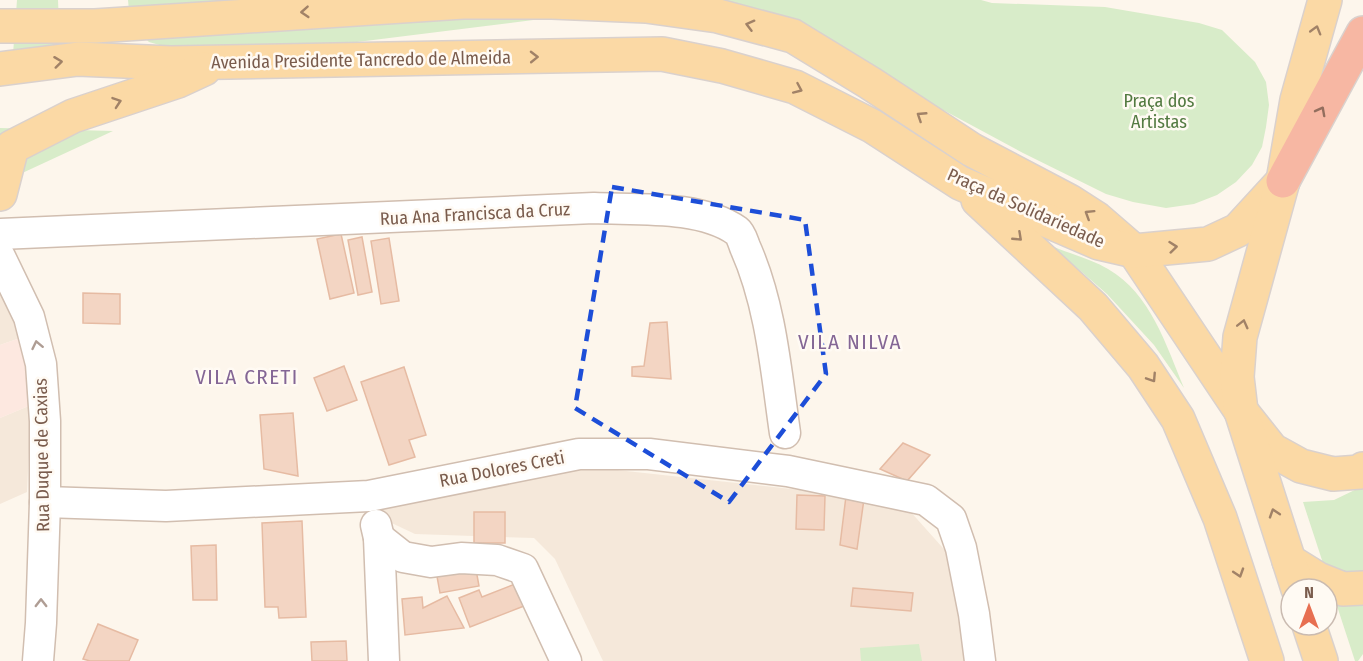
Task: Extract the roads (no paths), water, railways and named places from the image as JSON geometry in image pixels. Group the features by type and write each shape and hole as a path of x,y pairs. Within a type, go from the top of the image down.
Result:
{"highway":[{"path":"1283,182 1363,33"}],"main road":[{"path":"1325,0 1297,100 1283,182 1240,337 1237,377 1241,411 1293,575 1318,579 1343,589 1363,588"},
{"path":"0,26 95,26 463,2 552,2 646,6 718,16 793,36 972,150 1069,201 1097,219 1134,251 1241,411 1272,450 1301,466 1333,474 1360,472 1363,469"},
{"name":"Avenida Presidente Tancredo de Almeida","path":"0,69 78,60 219,63 662,54 722,66"},
{"path":"0,194 6,147 73,116 178,81 219,63"},
{"name":"Praça da Solidariedade","path":"722,66 795,87 872,126 960,183 1099,243 1134,251 1208,244 1238,230 1283,182"},
{"path":"960,183 1093,307 1143,366 1178,418 1220,518 1267,661"},
{"path":"1313,637 1321,661"}],"street":[{"name":"Rua Ana Francisca da Cruz","path":"0,234 594,208 674,212 713,219 739,232 754,267 772,347 785,433"},
{"name":"Rua Duque de Caxias","path":"0,257 29,317 41,364 45,421 45,502 38,661"},
{"name":"Rua Dolores Creti","path":"45,502 166,506 369,495 579,454 649,454 788,471 926,500 951,519 961,548 974,614 980,661"},
{"path":"369,495 379,538 384,661"},
{"path":"379,538 403,557 431,562 461,558 497,560 523,568 566,661"}],"district":[{"name":"VILA NILVA","path":"850,342"},
{"name":"VILA CRETI","path":"247,377"}],"park label":[{"name":"Praça dos Artistas","path":"1159,111"}]}
